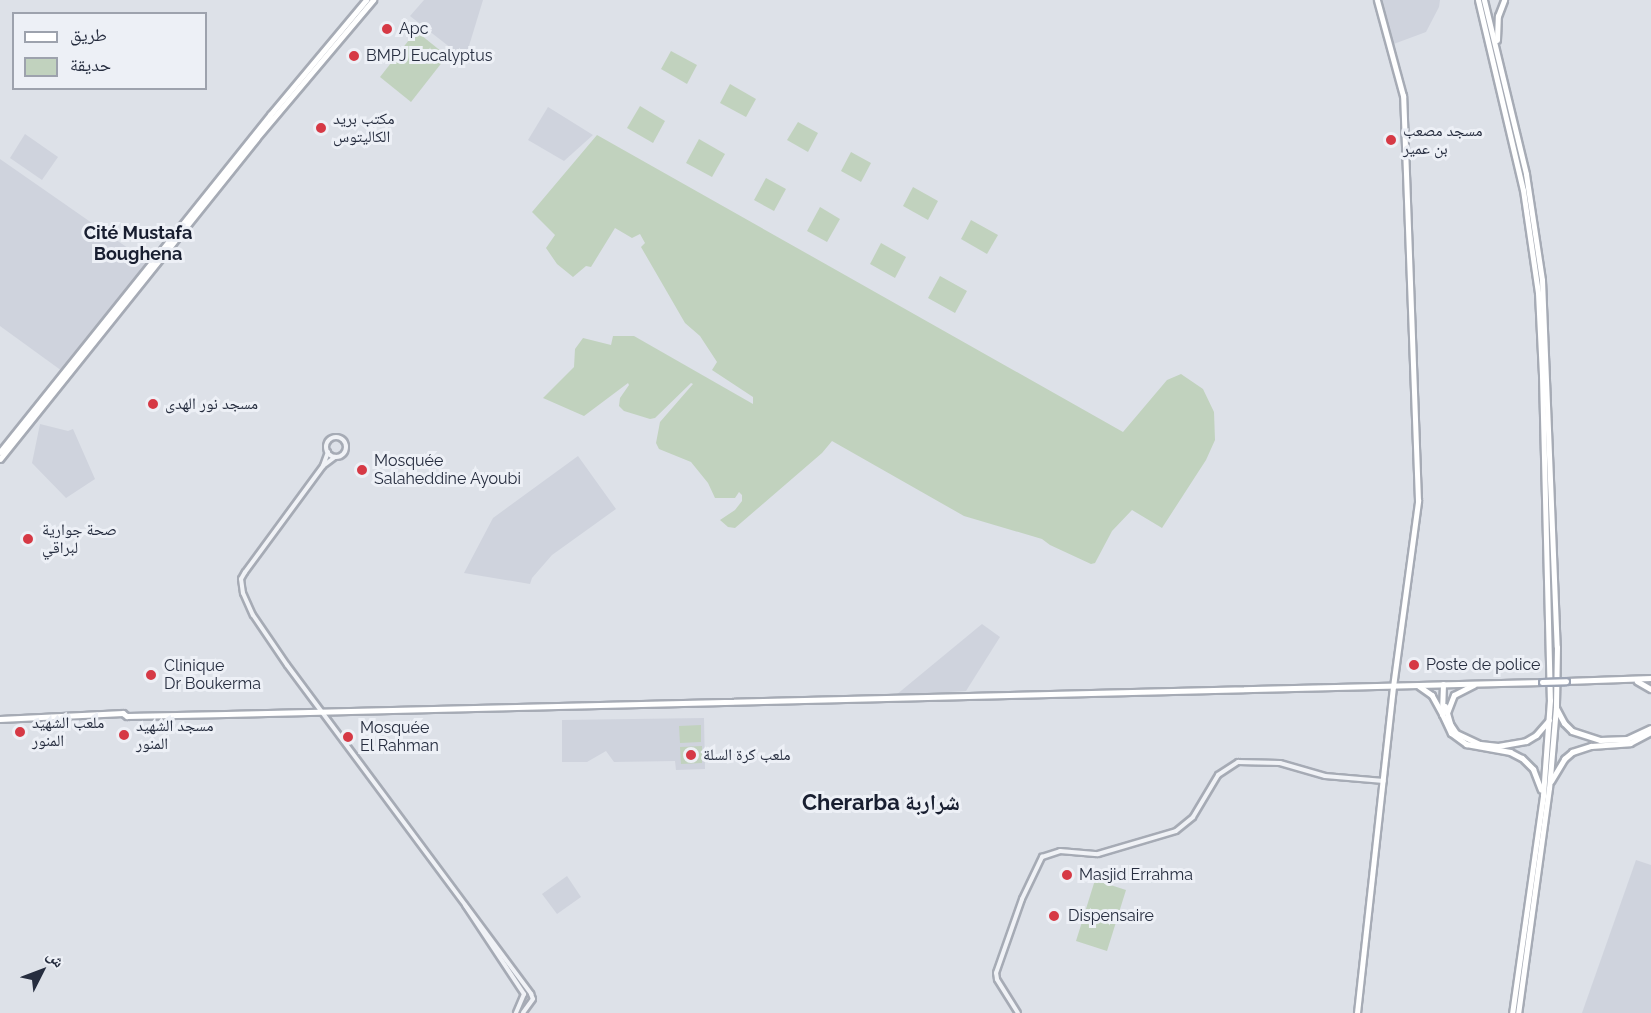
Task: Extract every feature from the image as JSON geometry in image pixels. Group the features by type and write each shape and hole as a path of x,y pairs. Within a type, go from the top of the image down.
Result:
{"highway":[{"path":"1476,0 1514,145 1538,293 1551,671 1550,719 1543,795 1512,1013"},
{"path":"1484,0 1530,192 1543,291 1557,647 1556,707 1549,788 1518,1013"},
{"path":"1499,60 1496,32 1504,0"},
{"path":"1445,684 1444,715 1447,727 1458,739 1479,748 1510,752 1528,762 1537,777 1543,795"},
{"path":"1556,707 1568,727 1588,738 1621,741 1651,730"},
{"path":"1444,715 1456,733 1467,740 1498,746 1526,741 1544,727 1550,719"},
{"path":"1549,788 1556,769 1572,752 1592,746 1630,743 1651,730"}],"main road":[{"path":"0,452 270,115 366,0"},
{"path":"0,459 256,140 373,0"},
{"path":"1357,1013 1394,684 1418,501 1403,96 1377,0"},
{"path":"0,719 123,713 127,716 324,712 1651,678"},
{"path":"1632,679 1651,689"},
{"path":"1444,715 1454,695 1462,689 1480,683"},
{"path":"1413,684 1430,693 1444,715"}],"street":[{"path":"323,466 346,450 342,439 335,437 329,440 326,447 328,452 335,457"},
{"path":"328,452 323,466 245,572 241,586 257,622 531,994 533,999 524,1013"},
{"path":"1018,1013 996,972 1022,899 1042,857 1060,851 1098,854 1176,831 1193,817 1218,775 1238,762 1286,763 1325,776 1384,781"},
{"path":"465,904 525,994 516,1013"}],"shaded area":[{"path":"424,0 483,0 465,59 410,16"},
{"path":"1380,0 1440,0 1439,7 1426,32 1391,45"},
{"path":"548,107 593,135 564,161 528,140"},
{"path":"25,134 58,157 42,180 10,158"},
{"path":"0,159 148,262 62,371 0,326"},
{"path":"40,424 68,431 73,429 95,479 66,498 32,463"},
{"path":"578,456 616,509 552,555 532,578 530,584 464,573 493,518"},
{"path":"982,624 1000,637 966,691 896,695"},
{"path":"704,718 705,769 676,770 675,761 614,762 606,751 587,762 562,762 562,720"},
{"path":"1636,860 1651,865 1651,1013 1582,1013"},
{"path":"567,876 581,897 557,914 542,894"}],"green space":[{"path":"416,31 447,56 411,102 380,77"},
{"path":"671,51 697,65 687,84 661,69"},
{"path":"730,84 756,99 746,117 720,103"},
{"path":"640,106 665,121 653,143 627,128"},
{"path":"798,122 818,133 808,152 787,140"},
{"path":"597,135 1123,432 1167,380 1181,374 1203,389 1214,412 1215,440 1206,460 1162,528 1132,510 1112,531 1095,563 1091,564 1042,539 964,516 832,441 822,453 735,528 728,527 720,520 735,510 742,501 742,495 739,492 735,498 715,498 708,483 691,462 659,449 656,443 660,422 693,384 691,383 655,418 650,419 624,411 619,406 620,398 629,385 628,383 584,416 543,398 574,367 575,349 583,338 611,345 613,336 634,336 753,404 753,397 712,370 717,362 700,336 685,323 641,247 645,243 640,234 632,238 615,228 591,267 586,266 573,277 557,264 546,248 555,235 532,212"},
{"path":"699,139 725,154 712,177 686,163"},
{"path":"851,152 871,163 861,182 841,171"},
{"path":"766,178 786,189 774,211 754,200"},
{"path":"913,187 938,201 928,220 903,206"},
{"path":"820,207 840,219 827,242 807,231"},
{"path":"971,220 998,235 987,254 961,239"},
{"path":"881,243 906,257 895,278 870,264"},
{"path":"940,276 967,291 955,313 928,298"},
{"name":"ملعب كرة السلة","path":"701,725 701,742 680,743 679,726"},
{"name":"ملعب كرة السلة","path":"702,746 702,763 681,764 680,747"},
{"path":"1095,880 1126,890 1107,951 1076,941"}],"place":[{"name":"Apc","path":"387,29"},
{"name":"BMPJ Eucalyptus","path":"354,56"},
{"name":"مكتب بريد الكاليتوس","path":"321,128"},
{"name":"مسجد مصعب بن عمير","path":"1391,140"},
{"name":"مسجد نور الهدى","path":"153,404"},
{"name":"Mosquée Salaheddine Ayoubi","path":"362,470"},
{"name":"صحة جوارية لبراقي","path":"28,539"},
{"name":"Poste de police","path":"1414,665"},
{"name":"Clinique Dr Boukerma","path":"151,675"},
{"name":"ملعب الشهيد المنور","path":"20,732"},
{"name":"مسجد الشهيد المنور","path":"124,735"},
{"name":"Mosquée El Rahman","path":"348,737"},
{"name":"ملعب كرة السلة","path":"691,755"},
{"name":"Masjid Errahma","path":"1067,875"},
{"name":"Dispensaire","path":"1054,916"}],"district":[{"name":"Cité Mustafa Boughena","path":"138,244"},
{"name":"Cherarba شراربة","path":"881,803"}]}
